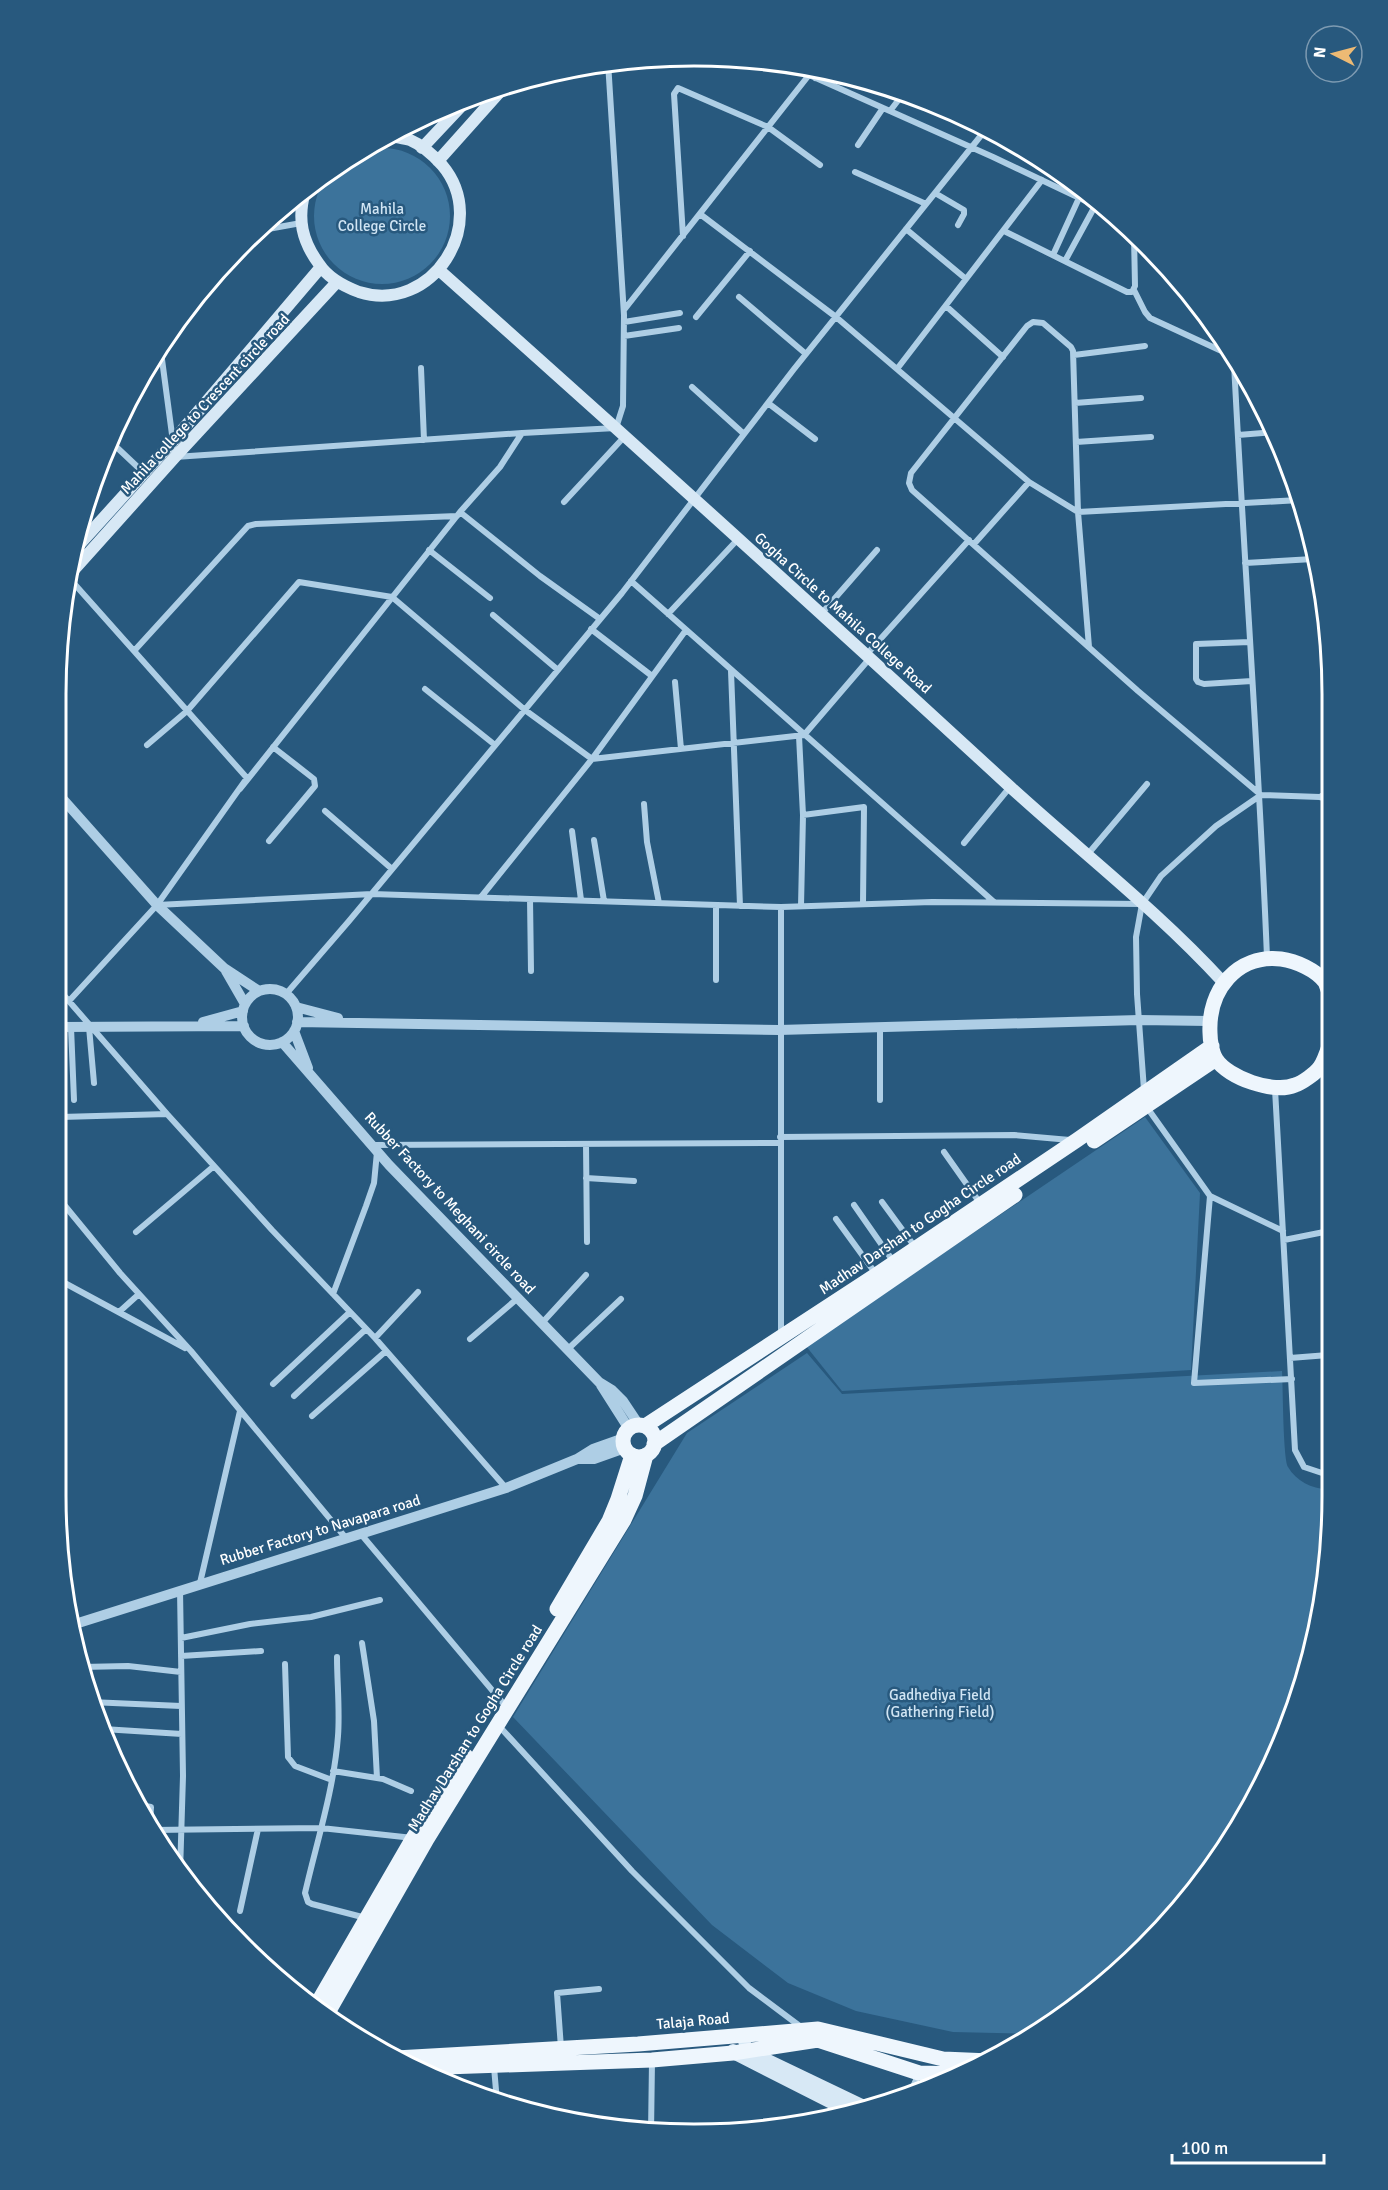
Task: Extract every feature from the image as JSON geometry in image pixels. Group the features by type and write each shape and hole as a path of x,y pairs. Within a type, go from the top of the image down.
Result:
{"main road":[{"path":"438,161 493,99"},
{"path":"422,148 454,114"},
{"path":"302,204 301,223 308,249 321,267 344,287 369,295 394,294 419,286 439,270 453,249 460,224 459,198 449,174 438,161 411,141 402,139"},
{"name":"Mahila college to Crescent circle road","path":"85,538 173,441 321,267"},
{"name":"Gogha Circle to Mahila College Road","path":"439,270 694,497 1010,787 1088,854 1197,953 1223,982"},
{"name":"Mahila college to Crescent circle road","path":"80,563 337,282"},
{"path":"1322,980 1291,960 1267,958 1243,965 1223,982 1209,1021 1214,1052 1242,1079 1275,1088 1295,1085 1322,1065"},
{"name":"Madhav Darshan to Gogha Circle road","path":"637,1440 782,1354 1214,1052"},
{"name":"Madhav Darshan to Gogha Circle road","path":"637,1440 916,1248 1085,1141"},
{"path":"319,1999 367,1918 505,1705 609,1521 637,1440"},
{"name":"Madhav Darshan to Gogha Circle road","path":"331,2007 420,1839 497,1724 505,1705"},
{"name":"Talaja Road","path":"412,2057 561,2049 804,2030 831,2031 943,2059 969,2060"},
{"path":"735,2036 740,2051 840,2107"},
{"path":"435,2067 652,2060 818,2040 919,2073 940,2073"},
{"path":"740,2051 857,2103"}],"street":[{"path":"564,502 621,432 624,406 624,311 609,72"},
{"path":"624,311 768,127 812,77"},
{"path":"813,77 972,147 1078,197"},
{"path":"683,236 675,90 681,88 768,127 820,165"},
{"path":"858,146 897,99"},
{"path":"286,994 372,894 631,581 806,354 981,136"},
{"path":"855,172 926,204"},
{"path":"897,369 1042,180"},
{"path":"935,193 964,210 958,225"},
{"path":"1053,255 1079,198"},
{"path":"1065,261 1093,210"},
{"path":"700,214 836,317 1029,482 1078,512 1292,500"},
{"path":"274,228 301,223"},
{"path":"906,230 966,279"},
{"path":"1004,231 1127,292 1134,290"},
{"path":"1134,246 1134,290 1145,312 1150,318 1219,350"},
{"path":"696,317 750,251"},
{"path":"739,297 806,354"},
{"path":"946,306 1003,357"},
{"path":"624,322 680,313"},
{"path":"1089,647 1078,512 1074,355 1071,347 1038,322 1027,326 911,473 909,483 912,490 1089,647 1261,795"},
{"path":"624,336 679,328"},
{"path":"1074,355 1145,346"},
{"path":"162,361 174,458 522,433 621,432"},
{"path":"421,368 424,440"},
{"path":"1235,375 1252,681 1261,795 1267,958"},
{"path":"692,387 744,434"},
{"path":"1075,403 1141,398"},
{"path":"768,403 815,439"},
{"path":"69,1001 157,904 240,789 458,514 500,467 522,433"},
{"path":"1238,435 1265,433"},
{"path":"1076,442 1151,437"},
{"path":"117,447 144,473"},
{"path":"801,906 803,815 801,736 869,656 1029,482"},
{"path":"134,651 248,526 256,524 458,514 600,619"},
{"path":"668,614 739,538"},
{"path":"822,613 877,549"},
{"path":"429,550 490,598"},
{"path":"1245,564 1307,559"},
{"path":"631,581 801,736 995,903"},
{"path":"147,744 187,711 299,582 392,597 525,710 592,759 801,736"},
{"path":"76,585 247,778 240,789"},
{"path":"494,615 558,670"},
{"path":"591,629 652,676"},
{"path":"481,897 592,759 686,630"},
{"path":"1250,642 1196,644 1196,679 1204,684 1252,681"},
{"path":"731,671 740,906"},
{"path":"675,682 681,749"},
{"path":"425,689 495,745"},
{"path":"269,841 315,786 314,779 273,747"},
{"path":"1088,854 1147,784"},
{"path":"964,843 1010,787"},
{"path":"1283,1231 1210,1196 1145,1099 1138,1020 1136,937 1142,904 1161,876 1216,826 1261,795 1320,797"},
{"path":"66,803 157,904 224,968 259,991"},
{"path":"644,804 647,842 659,903"},
{"path":"803,815 864,807 863,904"},
{"path":"325,811 392,869"},
{"path":"572,831 581,900"},
{"path":"594,840 604,901"},
{"path":"157,904 372,894 781,907 863,904 1142,904"},
{"path":"530,899 531,971"},
{"path":"716,905 716,980"},
{"path":"781,907 779,1030 782,1354"},
{"path":"224,968 244,1008 244,1026 248,1034 255,1040 273,1045 282,1042 296,1027 356,1023 779,1030 1138,1020 1209,1021"},
{"path":"191,1026 244,1008 259,991 268,989 286,994 296,1007 356,1023"},
{"path":"66,998 214,1166 375,1338 506,1488"},
{"path":"296,1007 296,1027 310,1074"},
{"path":"74,1100 66,1027 244,1026"},
{"path":"91,1027 94,1083"},
{"path":"880,1027 880,1100"},
{"name":"Rubber Factory to Meghani circle road","path":"282,1042 375,1148 599,1382 637,1440"},
{"path":"1275,1088 1295,1450 1304,1467 1322,1473"},
{"path":"66,1117 167,1114"},
{"path":"333,1294 374,1183 375,1148 1014,1135 1085,1141"},
{"path":"586,1144 586,1242"},
{"path":"944,1152 981,1205"},
{"path":"136,1232 214,1166"},
{"path":"586,1178 634,1181"},
{"path":"1210,1196 1194,1383 1292,1379"},
{"path":"882,1202 916,1248"},
{"path":"854,1205 894,1263"},
{"path":"66,1207 139,1294 191,1351 345,1538"},
{"path":"836,1219 876,1275"},
{"path":"1284,1240 1322,1232"},
{"path":"542,1323 586,1275"},
{"path":"66,1284 191,1351"},
{"path":"375,1338 418,1292"},
{"path":"119,1312 139,1294"},
{"path":"470,1339 518,1298"},
{"path":"568,1349 621,1299"},
{"path":"273,1384 350,1312"},
{"path":"294,1396 366,1329"},
{"path":"312,1416 386,1351"},
{"path":"1290,1358 1322,1355"},
{"path":"200,1584 240,1411"},
{"name":"Rubber Factory to Navapara road","path":"79,1623 506,1488 577,1459 594,1459 637,1440"},
{"path":"359,1533 505,1705"},
{"path":"180,1590 182,1706 180,1857"},
{"path":"181,1638 235,1626 311,1617 380,1600"},
{"path":"362,1643 374,1721 377,1778"},
{"path":"181,1656 261,1651"},
{"path":"337,1657 339,1732 332,1780 305,1893 306,1898 312,1904 367,1918"},
{"path":"285,1664 288,1757 295,1766 332,1780"},
{"path":"89,1666 128,1666 181,1672"},
{"path":"101,1702 182,1706"},
{"path":"497,1724 632,1871 749,1988 818,2040"},
{"path":"111,1730 182,1734"},
{"path":"333,1772 377,1778 411,1791"},
{"path":"163,1830 321,1828 420,1839"},
{"path":"240,1911 258,1829"},
{"path":"561,2049 557,1993 599,1989"},
{"path":"651,2123 652,2060"},
{"path":"494,2065 496,2092"},
{"path":"914,2084 919,2073"}],"green space":[{"name":"Mahila College Circle","path":"384,148 408,153 430,168 445,190 449,203 449,229 438,254 420,272 395,283 369,283 344,272 326,254 315,229 315,203 319,191"},
{"path":"1145,1117 1200,1193 1191,1370 842,1391 806,1346"},
{"name":"Gadhediya Field (Gathering Field)","path":"807,1353 842,1394 1282,1371 1286,1461 1295,1476 1305,1483 1322,1489 1322,1496 1317,1578 1310,1619 1289,1698 1274,1736 1238,1810 1216,1845 1166,1910 1108,1968 1076,1994 1018,2034 953,2032 856,2011 788,1983 712,1925 513,1717 687,1433"}]}
